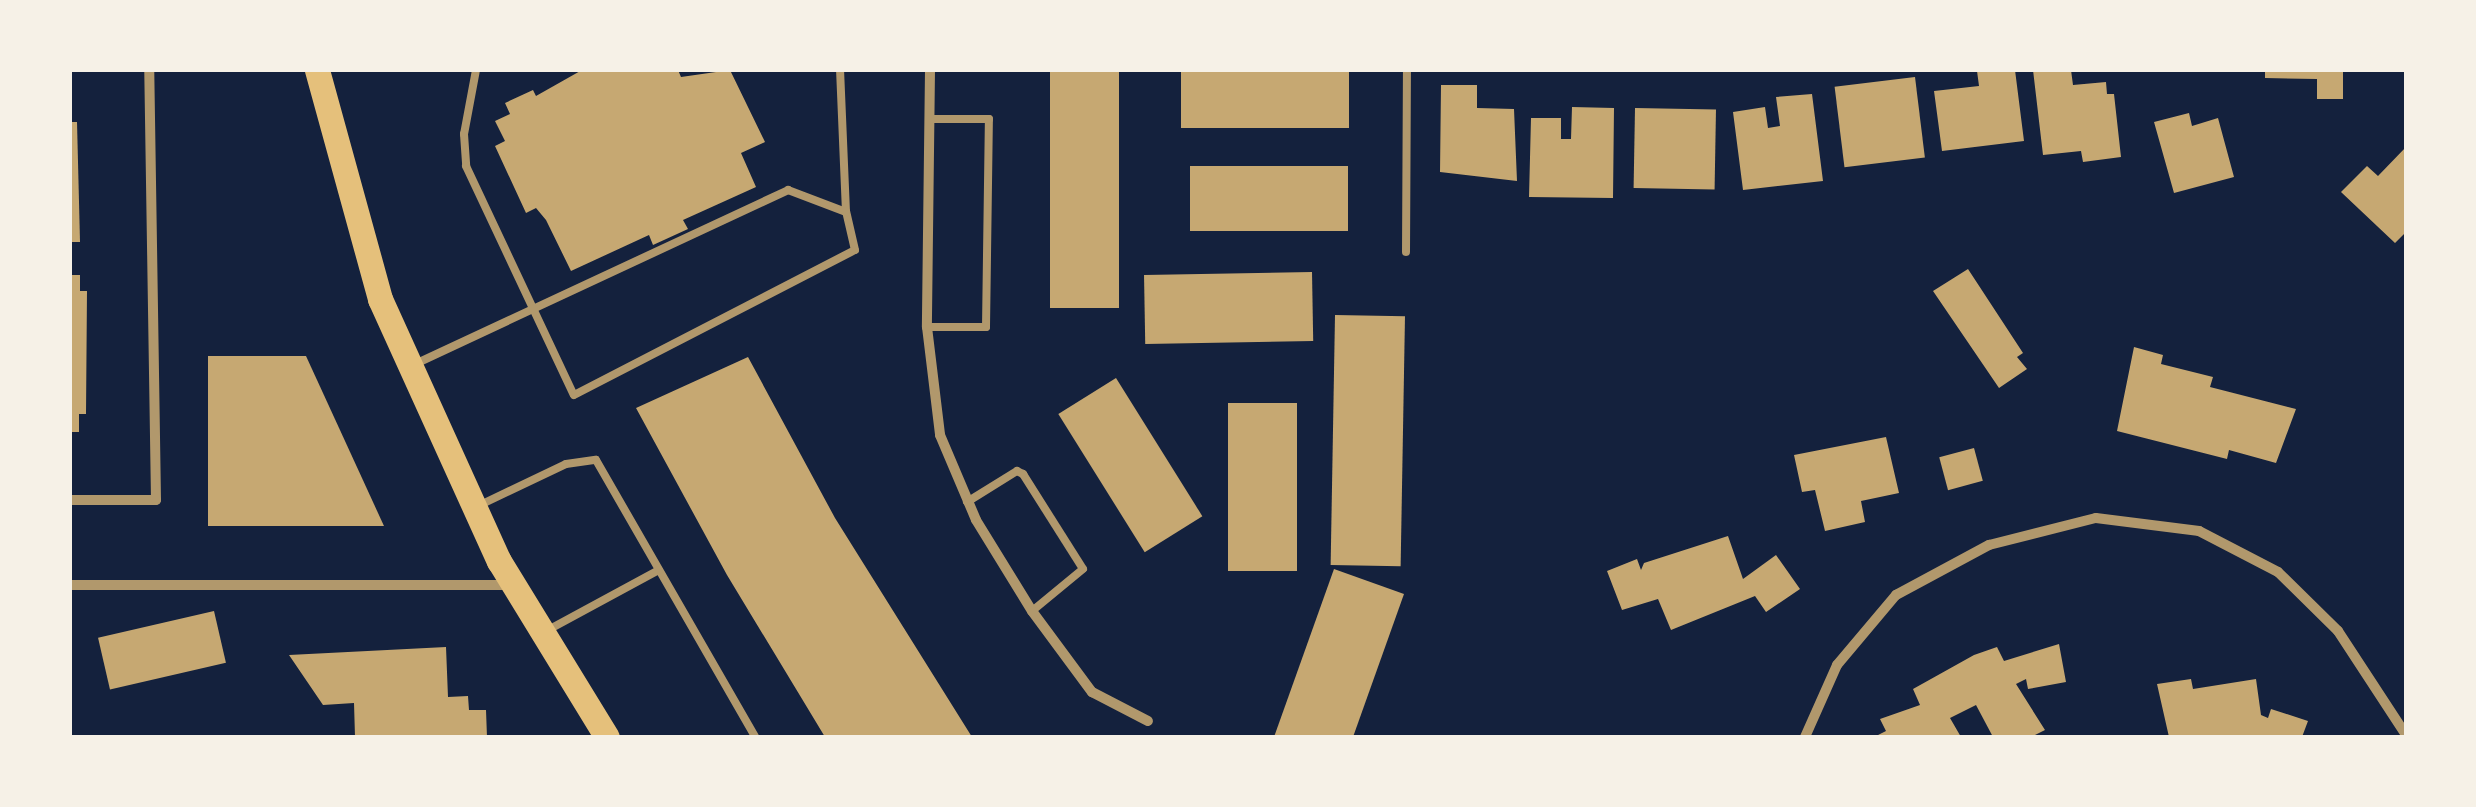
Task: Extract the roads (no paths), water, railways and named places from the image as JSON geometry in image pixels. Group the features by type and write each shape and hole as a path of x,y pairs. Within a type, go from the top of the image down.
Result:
{"main road":[{"path":"317,70 380,299 514,585 606,737"}],"street":[{"path":"70,500 156,500 149,70"},
{"path":"930,70 927,327 940,435 967,502 1032,611 1092,692 1148,722"},
{"path":"1804,737 1837,665 1896,596 1989,545 2096,518 2199,531 2278,572 2330,621 2406,735"},
{"path":"70,585 514,585"}],"lane":[{"path":"476,70 464,134 466,166 574,395 855,250 846,212 840,70"},
{"path":"1406,252 1408,70"},
{"path":"927,327 986,326 989,120 930,120"},
{"path":"410,366 788,190 846,212"},
{"path":"475,508 566,464 596,460 755,737"},
{"path":"967,502 1018,471 1082,569 1032,611"},
{"path":"544,632 659,570"}]}
